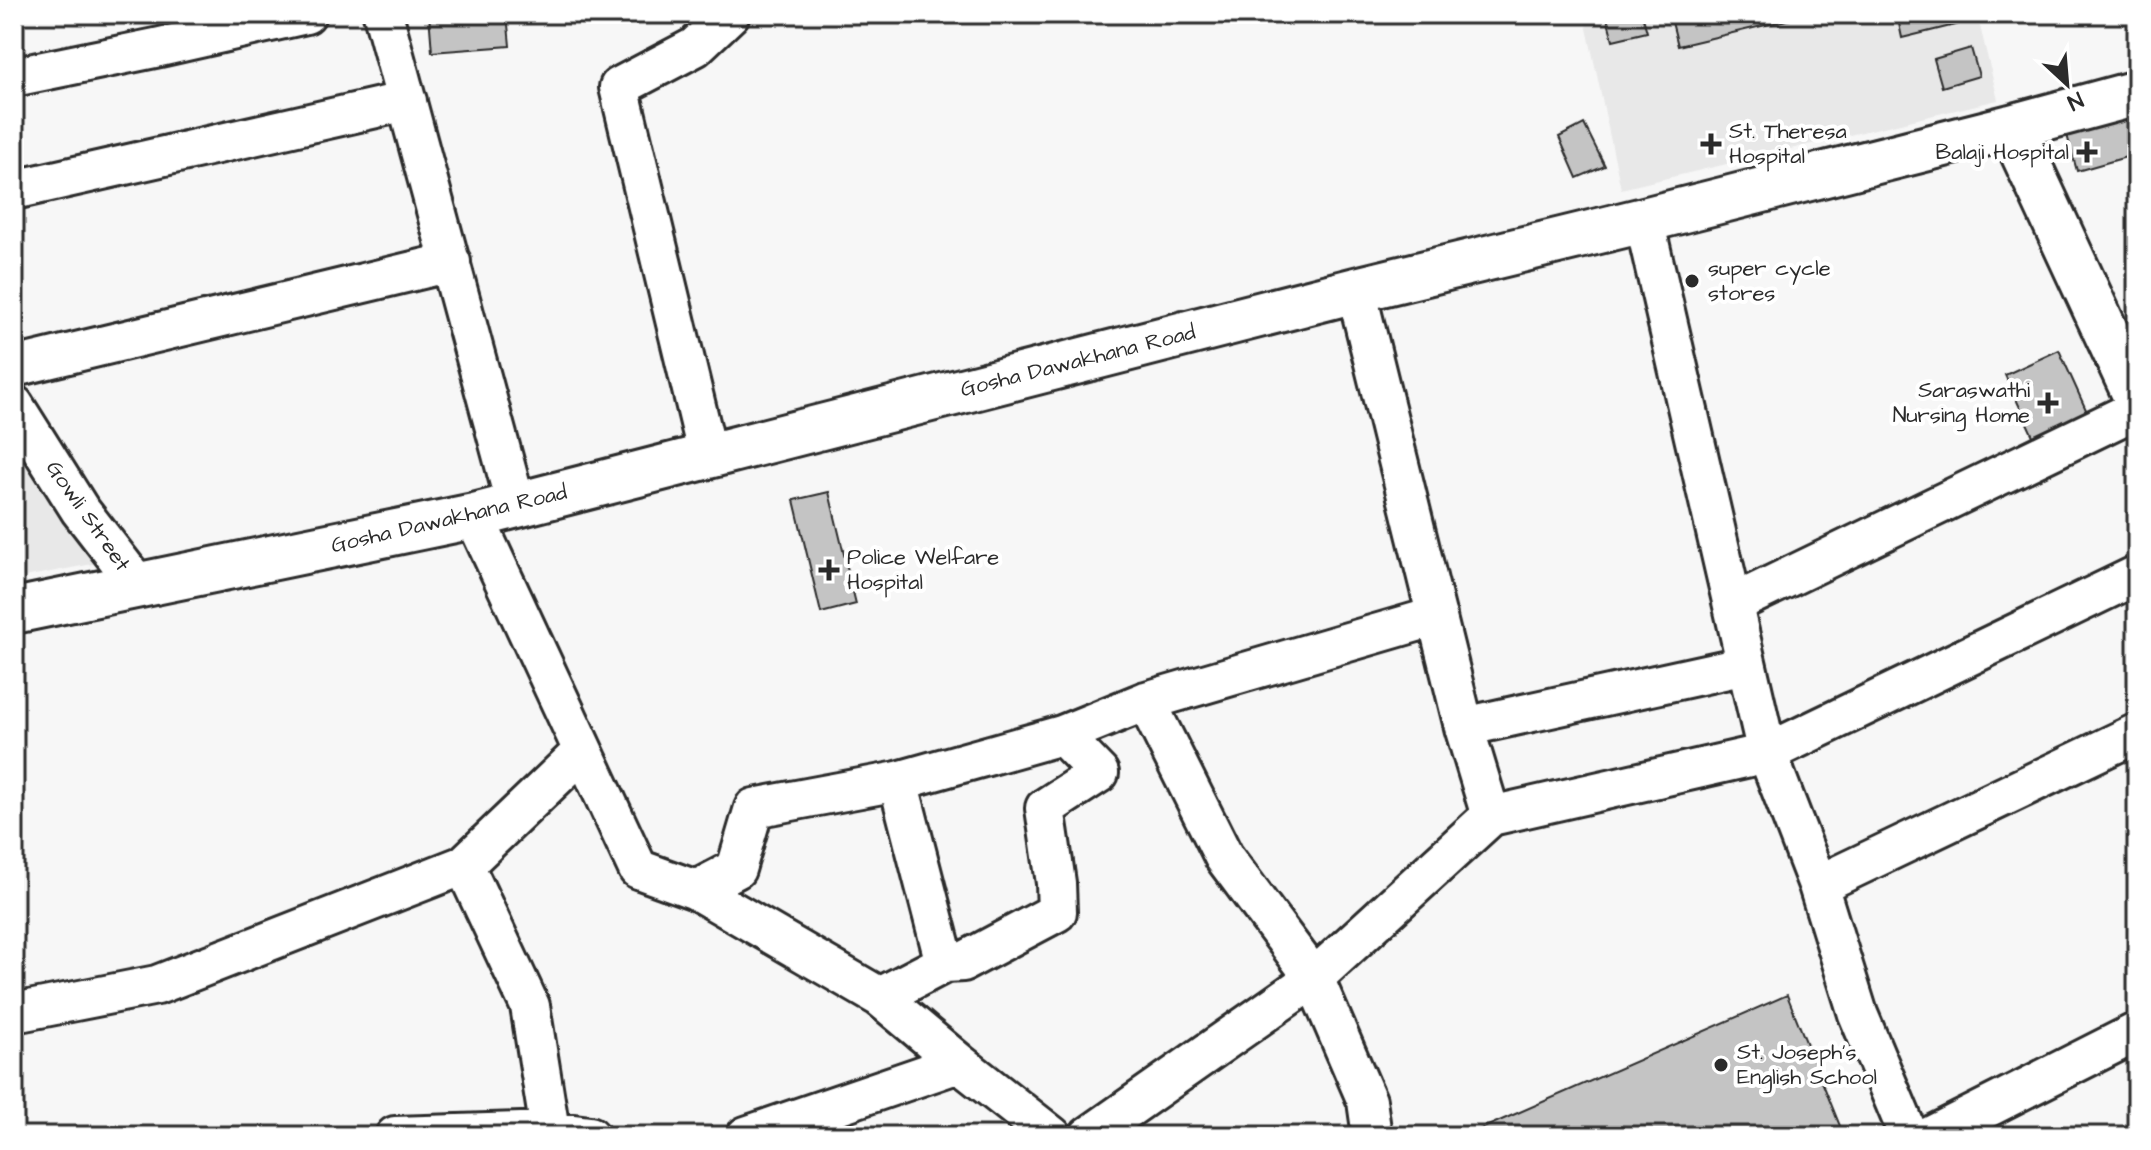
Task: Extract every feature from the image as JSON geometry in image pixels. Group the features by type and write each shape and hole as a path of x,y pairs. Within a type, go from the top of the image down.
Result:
{"street":[{"path":"14,77 306,14"},
{"path":"383,14 516,506"},
{"path":"708,456 619,87 695,47 730,14"},
{"name":"Gosha Dawakhana Road","path":"14,611 516,506 2137,93"},
{"path":"14,190 407,101"},
{"path":"2011,127 2137,399"},
{"path":"1644,220 1767,753 1818,885 1858,1014 1909,1136"},
{"path":"14,367 451,262"},
{"path":"1356,290 1464,727 1491,816"},
{"name":"Gowli Street","path":"14,405 80,510 138,585"},
{"path":"1733,604 2137,409"},
{"path":"474,516 638,869 696,890 880,997 1052,1136"},
{"path":"1089,1136 1314,978 1491,816 1767,753 2137,575"},
{"path":"696,890 736,869 754,808 898,781 1062,735 1146,701 1437,616"},
{"path":"1464,727 1746,665"},
{"path":"1146,701 1224,857 1314,978 1367,1101 1372,1136"},
{"path":"1818,885 2137,733"},
{"path":"880,997 945,963 963,962 1057,912 1045,808 1099,773 1062,735"},
{"path":"14,1013 157,985 464,865 583,751"},
{"path":"898,781 945,963"},
{"path":"464,865 530,1006 550,1131"},
{"path":"1931,1136 2137,1032"},
{"path":"746,1136 959,1063"},
{"path":"395,1136 550,1131 590,1136"}],"shaded area":[{"name":"St. Theresa Hospital","path":"1584,14 1977,14 1998,100 1621,189"},
{"path":"14,443 103,562 14,579"}],"building":[{"path":"429,14 507,14 510,46 432,52"},
{"path":"1606,14 1642,14 1647,32 1613,40"},
{"path":"1670,14 1812,14 1678,46"},
{"path":"1897,14 1965,14 1967,22 1902,38"},
{"path":"1971,48 1979,76 1942,87 1934,59"},
{"path":"2137,115 2137,154 2077,171 2067,135"},
{"path":"1584,124 1605,166 1577,178 1559,137"},
{"path":"2059,350 2092,423 2038,447 2005,375"},
{"path":"829,492 856,604 821,613 794,500"},
{"name":"St. Joseph's English School","path":"1787,995 1844,1136 1465,1136"}],"place":[{"name":"St. Theresa Hospital","path":"1711,144"},
{"name":"Balaji Hospital","path":"2087,152"},
{"name":"super cycle stores","path":"1692,281"},
{"name":"Saraswathi Nursing Home","path":"2048,403"},
{"name":"Police Welfare Hospital","path":"829,570"},
{"name":"St. Joseph's English School","path":"1721,1065"}]}
